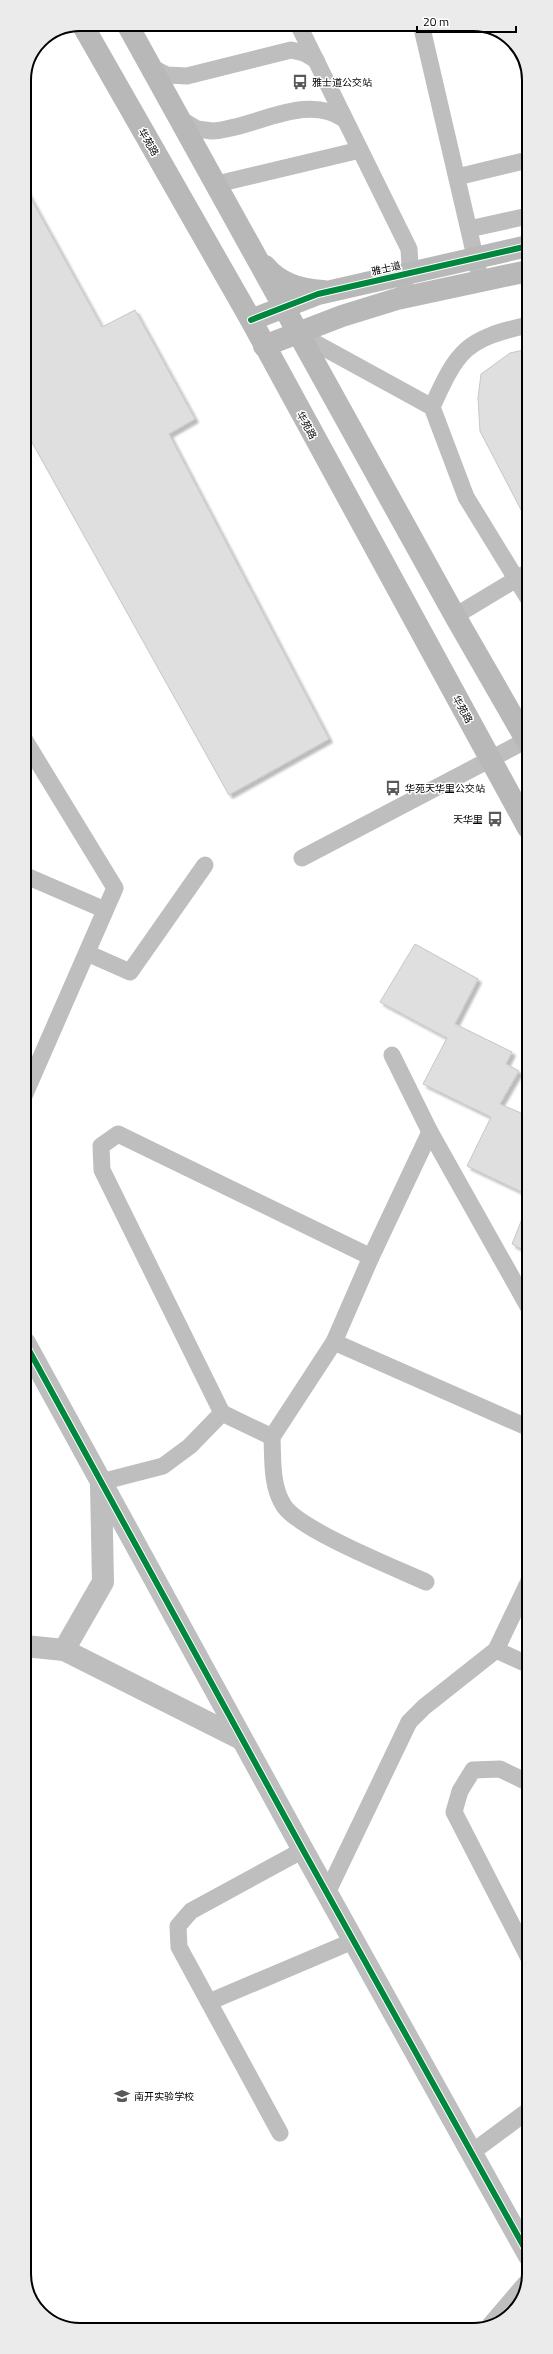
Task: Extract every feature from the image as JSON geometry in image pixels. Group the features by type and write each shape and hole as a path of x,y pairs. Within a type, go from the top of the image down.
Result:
{"main road":[{"name":"华苑路","path":"86,31 251,320 522,817"},
{"path":"131,31 182,120 254,252 285,316 522,732"},
{"name":"雅士道","path":"264,346 285,316 329,292 522,247"},
{"path":"254,252 268,270 286,283 310,291 329,292"},
{"path":"221,268 238,285 285,316"},
{"name":"雅士道","path":"251,320 285,316 342,316 397,299 522,272"}],"street":[{"path":"31,1359 101,1482 326,1893 522,2244"},
{"path":"64,1650 103,1582 101,1482"},
{"path":"31,1647 64,1650 242,1740"}],"lane":[{"path":"302,31 409,249 419,258 439,266"},
{"path":"423,31 470,229 481,282"},
{"path":"151,67 167,75 187,76 291,50 304,53 316,60"},
{"path":"182,120 197,129 212,131 303,110 330,112 344,119"},
{"path":"217,184 360,150"},
{"path":"457,177 522,161"},
{"path":"470,229 522,217"},
{"path":"397,299 408,274 410,262 409,249"},
{"path":"285,316 432,407 466,497 522,575"},
{"path":"432,407 447,374 466,347 495,333 522,326"},
{"path":"455,616 522,577"},
{"path":"302,858 522,744"},
{"path":"31,750 115,888 87,953 31,1072"},
{"path":"87,953 130,972 205,865"},
{"path":"31,877 105,910"},
{"path":"392,1055 430,1132 522,1297"},
{"path":"426,1582 302,1524 284,1506 273,1476 272,1437 334,1342 371,1257 430,1132"},
{"path":"272,1437 222,1413 102,1170 101,1146 118,1134 371,1257"},
{"path":"334,1342 522,1425"},
{"path":"101,1482 163,1466 190,1446 222,1413"},
{"path":"326,1893 409,1722 424,1707 496,1650 522,1596"},
{"path":"496,1650 522,1662"},
{"path":"522,1780 500,1769 473,1770 460,1791 454,1812 522,1944"},
{"path":"280,2133 179,1947 178,1926 191,1911 303,1850"},
{"path":"209,2002 353,1941"},
{"path":"471,2153 522,2115"},
{"path":"498,2315 518,2292"}],"building":[{"path":"31,199 102,327 135,310 195,419 169,434 329,739 229,795 31,441"},
{"path":"522,350 522,512 480,431 478,398 481,374 510,353"},
{"path":"415,944 478,979 455,1024 512,1052 506,1064 519,1071 500,1104 522,1113 522,1192 467,1166 491,1117 423,1084 447,1038 380,1002"},
{"path":"522,1219 522,1249 512,1244"}],"cycle path":[{"path":"251,320 318,294 522,247"},
{"path":"31,1354 303,1850 522,2243"}],"place":[{"name":"雅士道公交站","path":"300,82"},
{"name":"华苑天华里公交站","path":"393,788"},
{"name":"天华里","path":"495,819"},
{"name":"南开实验学校","path":"122,2096"}]}
